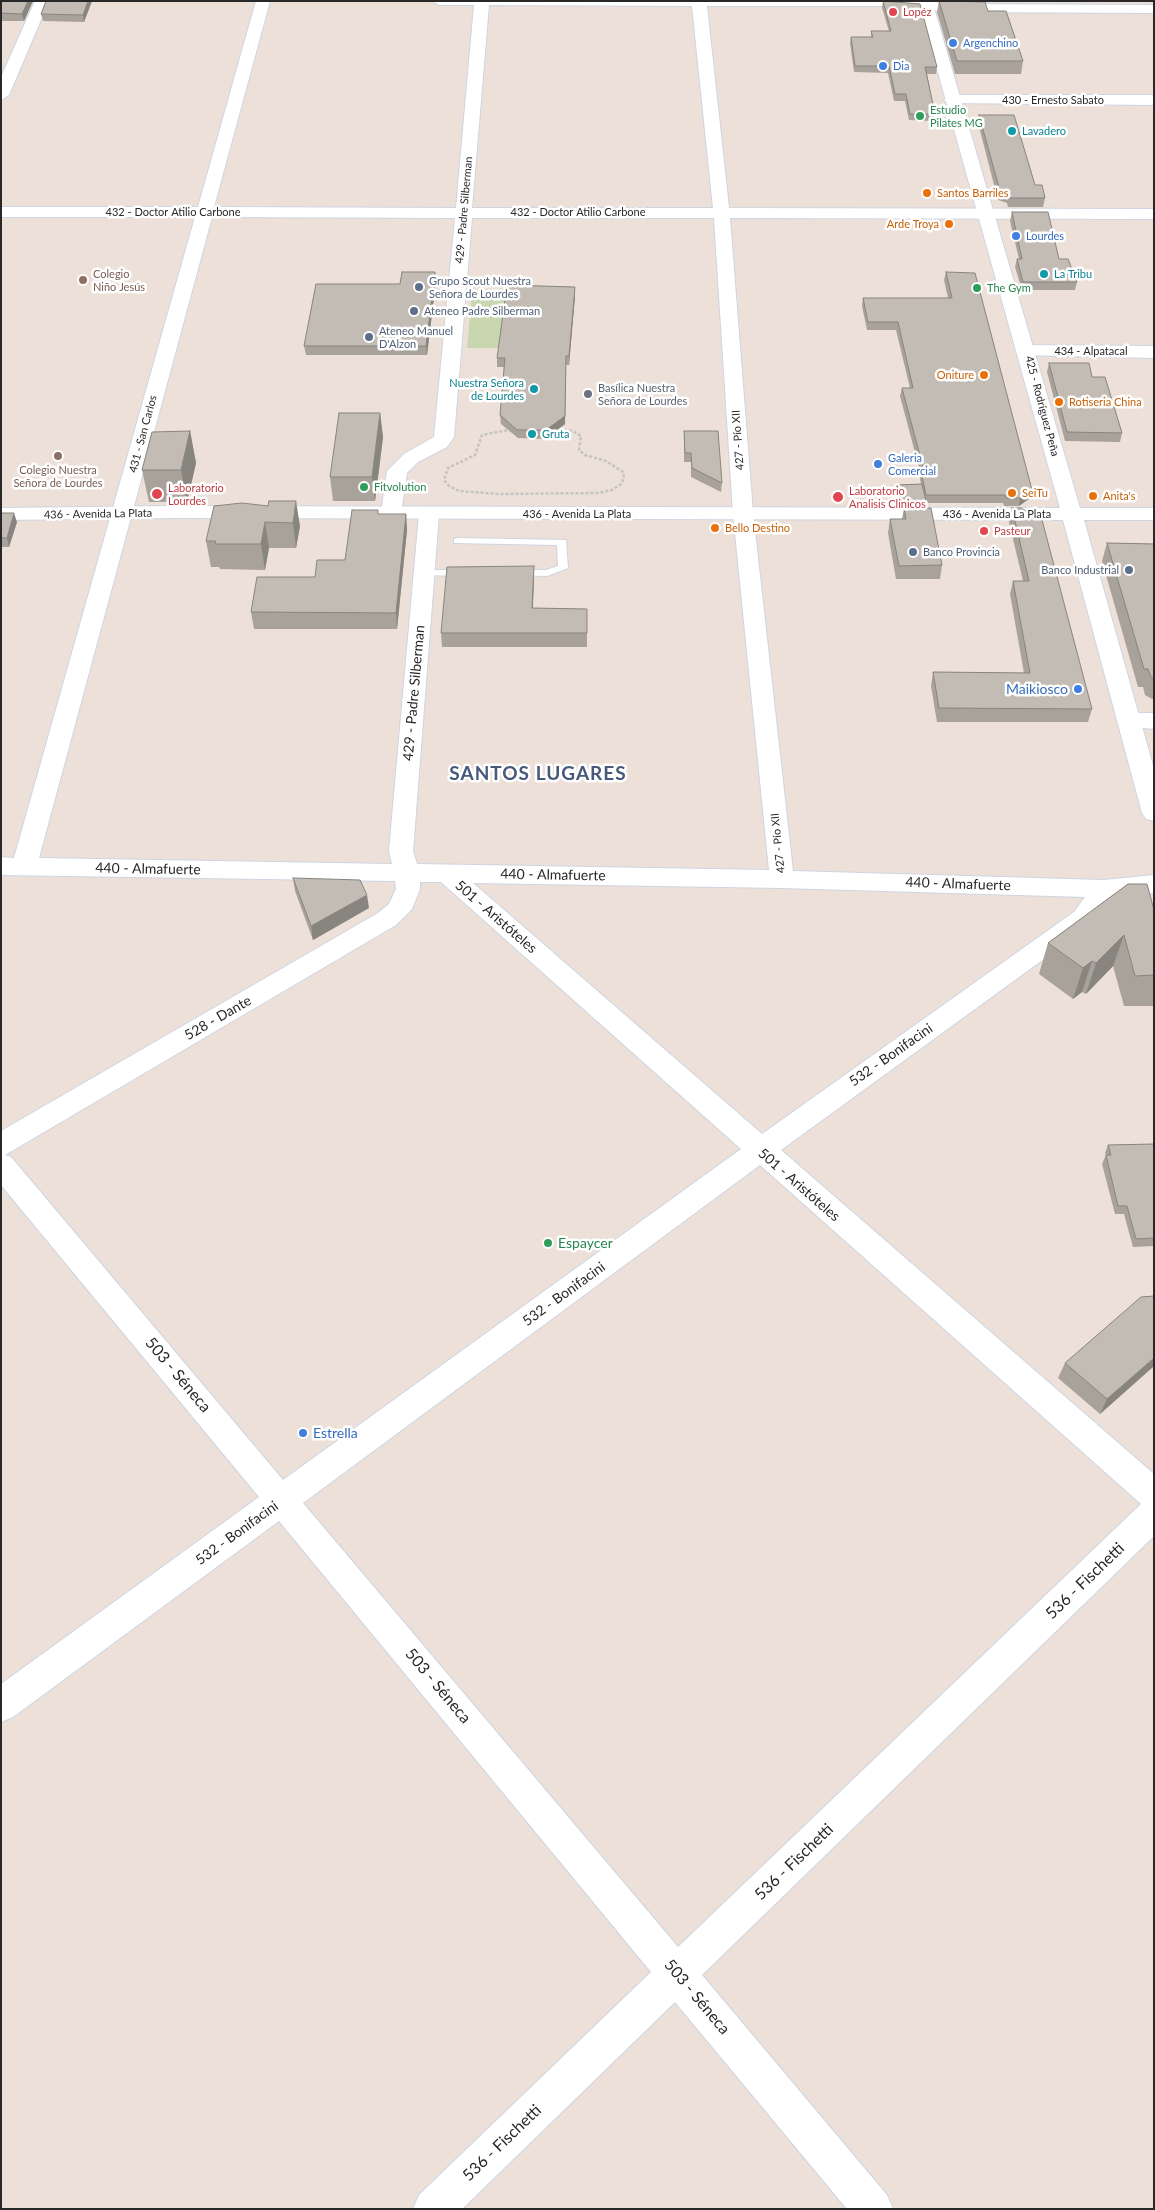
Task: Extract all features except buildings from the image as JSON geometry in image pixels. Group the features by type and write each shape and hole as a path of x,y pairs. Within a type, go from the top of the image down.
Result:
{"street":[{"path":"1,95 42,1"},
{"name":"431 - San Carlos","path":"13,866 121,514 263,1"},
{"path":"439,1 898,2 926,3 950,8 1154,9"},
{"name":"429 - Padre Silberman","path":"391,513 397,471 411,458 440,443 444,437 482,1"},
{"name":"427 - Pío XII","path":"699,2 721,213 743,514 782,879"},
{"name":"425 - Rodríguez Peña","path":"926,3 984,213 1027,351 1070,514 1130,721 1154,813"},
{"name":"430 - Ernesto Sabato","path":"952,100 1154,100"},
{"name":"432 - Doctor Atilio Carbone","path":"1,212 464,211 1154,214"},
{"name":"434 - Alpatacal","path":"1027,351 1154,352"},
{"name":"436 - Avenida La Plata","path":"1,514 1154,514"},
{"name":"429 - Padre Silberman","path":"407,872 401,851 429,514"},
{"path":"1130,721 1154,721"},
{"name":"440 - Almafuerte","path":"13,866 782,879 1104,889"},
{"name":"528 - Dante","path":"1,1145 387,920 405,898 408,889 407,872"},
{"name":"501 - Aristóteles","path":"446,873 760,1151 1154,1495"},
{"path":"1104,889 1154,884"},
{"name":"532 - Bonifacini","path":"1,1705 816,1109 1083,918 1104,889"},
{"name":"503 - Séneca","path":"1,1165 283,1500 873,2209"},
{"name":"536 - Fischetti","path":"433,2209 1154,1514"}],"lane":[{"path":"458,541 562,542 563,568 547,573 510,573"},
{"path":"424,573 472,573"}],"path":[{"path":"532,429 533,424"},
{"path":"499,494 459,490 449,486 444,480 444,474 448,468 476,456 482,435 508,430 532,429 573,431 581,436 579,450 585,455 606,460 623,472 624,478 621,484 612,490 598,493 564,494"}],"green space":[{"path":"472,294 508,294 506,348 467,348"}],"place":[{"name":"Lopéz","path":"893,12"},
{"name":"Argenchino","path":"953,43"},
{"name":"Dia","path":"883,66"},
{"name":"Estudio Pilates MG","path":"920,116"},
{"name":"Lavadero","path":"1012,131"},
{"name":"Santos Barriles","path":"927,193"},
{"name":"Arde Troya","path":"949,224"},
{"name":"Lourdes","path":"1016,236"},
{"name":"La Tribu","path":"1044,274"},
{"name":"Colegio Niño Jesús","path":"83,280"},
{"name":"Grupo Scout Nuestra Señora de Lourdes","path":"419,287"},
{"name":"The Gym","path":"977,288"},
{"name":"Ateneo Padre Silberman","path":"414,311"},
{"name":"Ateneo Manuel D'Alzon","path":"369,337"},
{"name":"Oniture","path":"984,375"},
{"name":"Nuestra Señora de Lourdes","path":"534,389"},
{"name":"Basílica Nuestra Señora de Lourdes","path":"588,394"},
{"name":"Rotiseria China","path":"1059,402"},
{"name":"Gruta","path":"532,434"},
{"name":"Colegio Nuestra Señora de Lourdes","path":"58,456"},
{"name":"Galeria Comercial","path":"878,464"},
{"name":"Fitvolution","path":"364,487"},
{"name":"SeiTu","path":"1012,493"},
{"name":"Laboratorio Lourdes","path":"157,494"},
{"name":"Anita's","path":"1093,496"},
{"name":"Laboratorio Analisis Clinicos","path":"838,497"},
{"name":"Bello Destino","path":"715,528"},
{"name":"Pasteur","path":"984,531"},
{"name":"Banco Provincia","path":"913,552"},
{"name":"Banco Industrial","path":"1129,570"},
{"name":"Maikiosco","path":"1078,689"},
{"name":"Espaycer","path":"548,1243"},
{"name":"Estrella","path":"303,1433"}],"district":[{"name":"SANTOS LUGARES","path":"538,774"}]}
